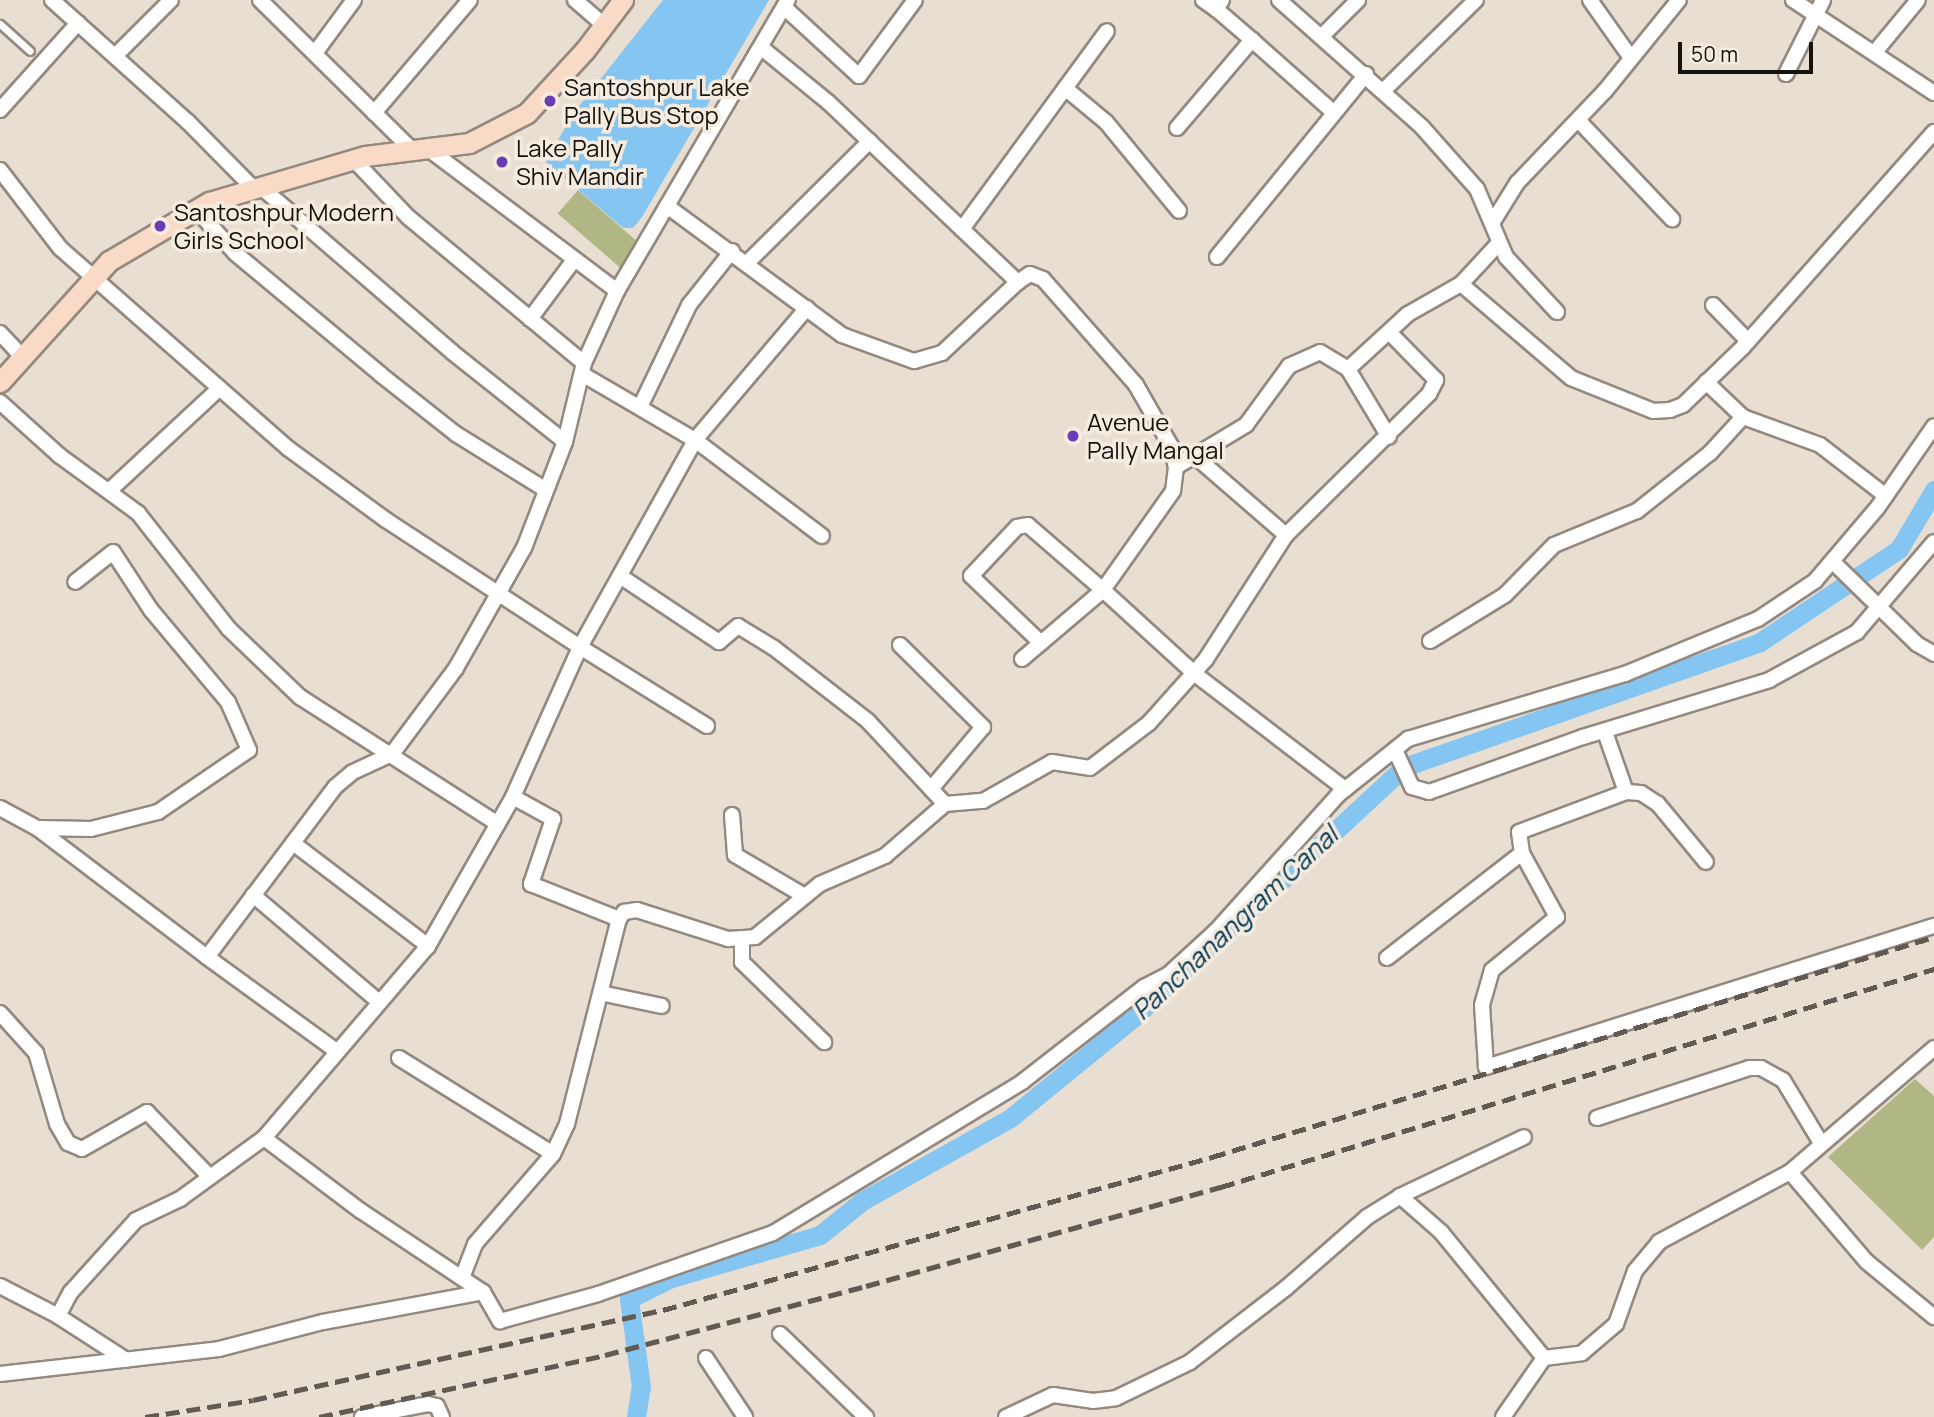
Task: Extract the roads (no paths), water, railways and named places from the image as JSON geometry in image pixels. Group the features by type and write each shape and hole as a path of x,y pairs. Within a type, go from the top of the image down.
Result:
{"main road":[{"path":"0,382 109,261 197,210 257,188 353,159 469,143 527,113 623,0"}],"street":[{"path":"52,0 257,188 565,442"},
{"path":"115,56 171,0"},
{"path":"260,0 374,113 617,291"},
{"path":"315,53 354,0"},
{"path":"374,113 470,0"},
{"path":"575,0 604,25"},
{"path":"207,957 335,786 353,772 392,754 456,668 524,548 565,442 583,368 617,291 763,49 786,4 859,76 915,0"},
{"path":"1279,0 1366,74 1477,189 1494,220 1498,244 1557,312"},
{"path":"1322,36 1358,0"},
{"path":"1383,91 1476,0"},
{"path":"1590,0 1631,58"},
{"path":"1494,220 1517,183 1578,120 1679,0"},
{"path":"1793,0 1934,93"},
{"path":"1786,74 1813,15 1823,0"},
{"path":"1875,52 1918,0"},
{"path":"1214,3 1333,112"},
{"path":"0,110 78,23"},
{"path":"962,229 1107,31"},
{"path":"1177,128 1252,40"},
{"path":"763,49 870,141 1018,282"},
{"path":"1217,257 1366,74"},
{"path":"1065,88 1106,122 1180,211"},
{"path":"1578,120 1672,219"},
{"path":"1461,284 1571,378 1653,411 1670,410 1683,405 1748,341 1934,132"},
{"path":"747,263 870,141"},
{"path":"353,159 408,217 530,319 583,368 695,440 822,536"},
{"path":"0,170 60,248 289,449 580,647 707,726"},
{"path":"667,206 861,344 914,361 928,360 942,353 1030,274 1043,279 1092,330 1136,385 1171,446 1176,467 1167,506 1102,590 1022,660"},
{"path":"197,210 235,253 380,374 456,434 546,491"},
{"path":"1348,369 1408,314 1461,284 1498,244"},
{"path":"640,407 683,315 732,251"},
{"path":"530,319 573,260"},
{"path":"1713,305 1748,341"},
{"path":"58,1315 71,1292 136,1220 180,1199 208,1175 264,1138 335,1050 428,946 513,797 580,647 695,440 807,308"},
{"path":"463,1278 475,1244 553,1154 567,1124 618,919 624,912 637,910 742,940 755,937 803,895 885,856 944,804 983,801 1052,762 1090,768 1149,723 1195,674 1286,534 1389,437 1429,394 1436,380 1389,332"},
{"path":"0,333 22,357"},
{"path":"1176,467 1197,458 1246,425 1289,366 1320,352 1348,369 1389,437"},
{"path":"1706,382 1743,416 1820,445 1886,496"},
{"path":"109,491 220,388"},
{"path":"0,402 60,456 138,513 229,629 300,697 498,824"},
{"path":"1430,641 1505,595 1555,545 1637,511 1702,460 1743,416"},
{"path":"264,1138 361,1211 483,1292 500,1321 598,1294 773,1233 1022,1082 1144,986 1169,974 1216,931 1345,789 1397,757 1408,739 1625,674 1758,619 1815,581 1886,496 1934,426"},
{"path":"1197,458 1286,534"},
{"path":"1041,642 971,576 1017,527 1028,525 1195,674 1345,789"},
{"path":"1397,757 1412,787 1429,792 1798,667 1857,632 1880,609 1934,542"},
{"path":"37,828 91,829 158,812 249,750 228,702 151,610 113,552 75,582"},
{"path":"1833,562 1880,609 1934,654"},
{"path":"620,576 719,642 738,626 774,648 868,721 944,804"},
{"path":"901,645 983,726 931,789"},
{"path":"1605,732 1626,792"},
{"path":"1706,862 1658,804 1641,793 1626,792 1519,832 1522,853 1557,917 1492,970 1482,1004 1486,1067 1934,926"},
{"path":"513,797 553,819 531,884 618,919"},
{"path":"0,808 37,828 335,1050"},
{"path":"732,815 735,855 803,895"},
{"path":"293,843 428,946"},
{"path":"1387,958 1522,853"},
{"path":"253,895 379,1002"},
{"path":"742,940 742,962 824,1042"},
{"path":"601,993 662,1006"},
{"path":"0,1013 36,1053 57,1124 68,1143 82,1149 147,1112 208,1175"},
{"path":"1503,1417 1544,1358 1582,1353 1616,1324 1635,1270 1659,1242 1790,1172 1934,1048"},
{"path":"399,1058 553,1154"},
{"path":"1597,1118 1749,1068 1761,1068 1783,1080 1821,1143"},
{"path":"1006,1417 1053,1395 1093,1401 1116,1398 1190,1362 1286,1288 1367,1217 1400,1196 1524,1137"},
{"path":"1790,1172 1867,1262 1934,1317"},
{"path":"1400,1196 1441,1232 1544,1358"},
{"path":"0,1286 58,1315 127,1360"},
{"path":"0,1374 219,1349 323,1322 483,1292"},
{"path":"780,1334 866,1417"},
{"path":"706,1358 745,1417"},
{"path":"362,1417 428,1404 437,1406 442,1417"}],"lane":[{"path":"0,24 30,51"}],"water":[{"path":"663,0 769,0 642,217 633,228 623,228 546,162 572,115"}],"waterway":[{"name":"Panchanangram Canal","path":"636,1417 641,1387 629,1299 671,1278 820,1235 862,1201 1009,1119 1133,1018 1404,767 1760,642 1899,549 1934,490"}],"railway":[{"path":"145,1417 253,1400 663,1310 1212,1157 1934,937"},
{"path":"319,1417 605,1355 866,1286 1221,1187 1934,969"}],"place":[{"name":"Santoshpur Lake Pally Bus Stop","path":"550,101"},
{"name":"Lake Pally Shiv Mandir","path":"502,162"},
{"name":"Santoshpur Modern Girls School","path":"160,226"},
{"name":"Avenue Pally Mangal","path":"1073,436"}]}
